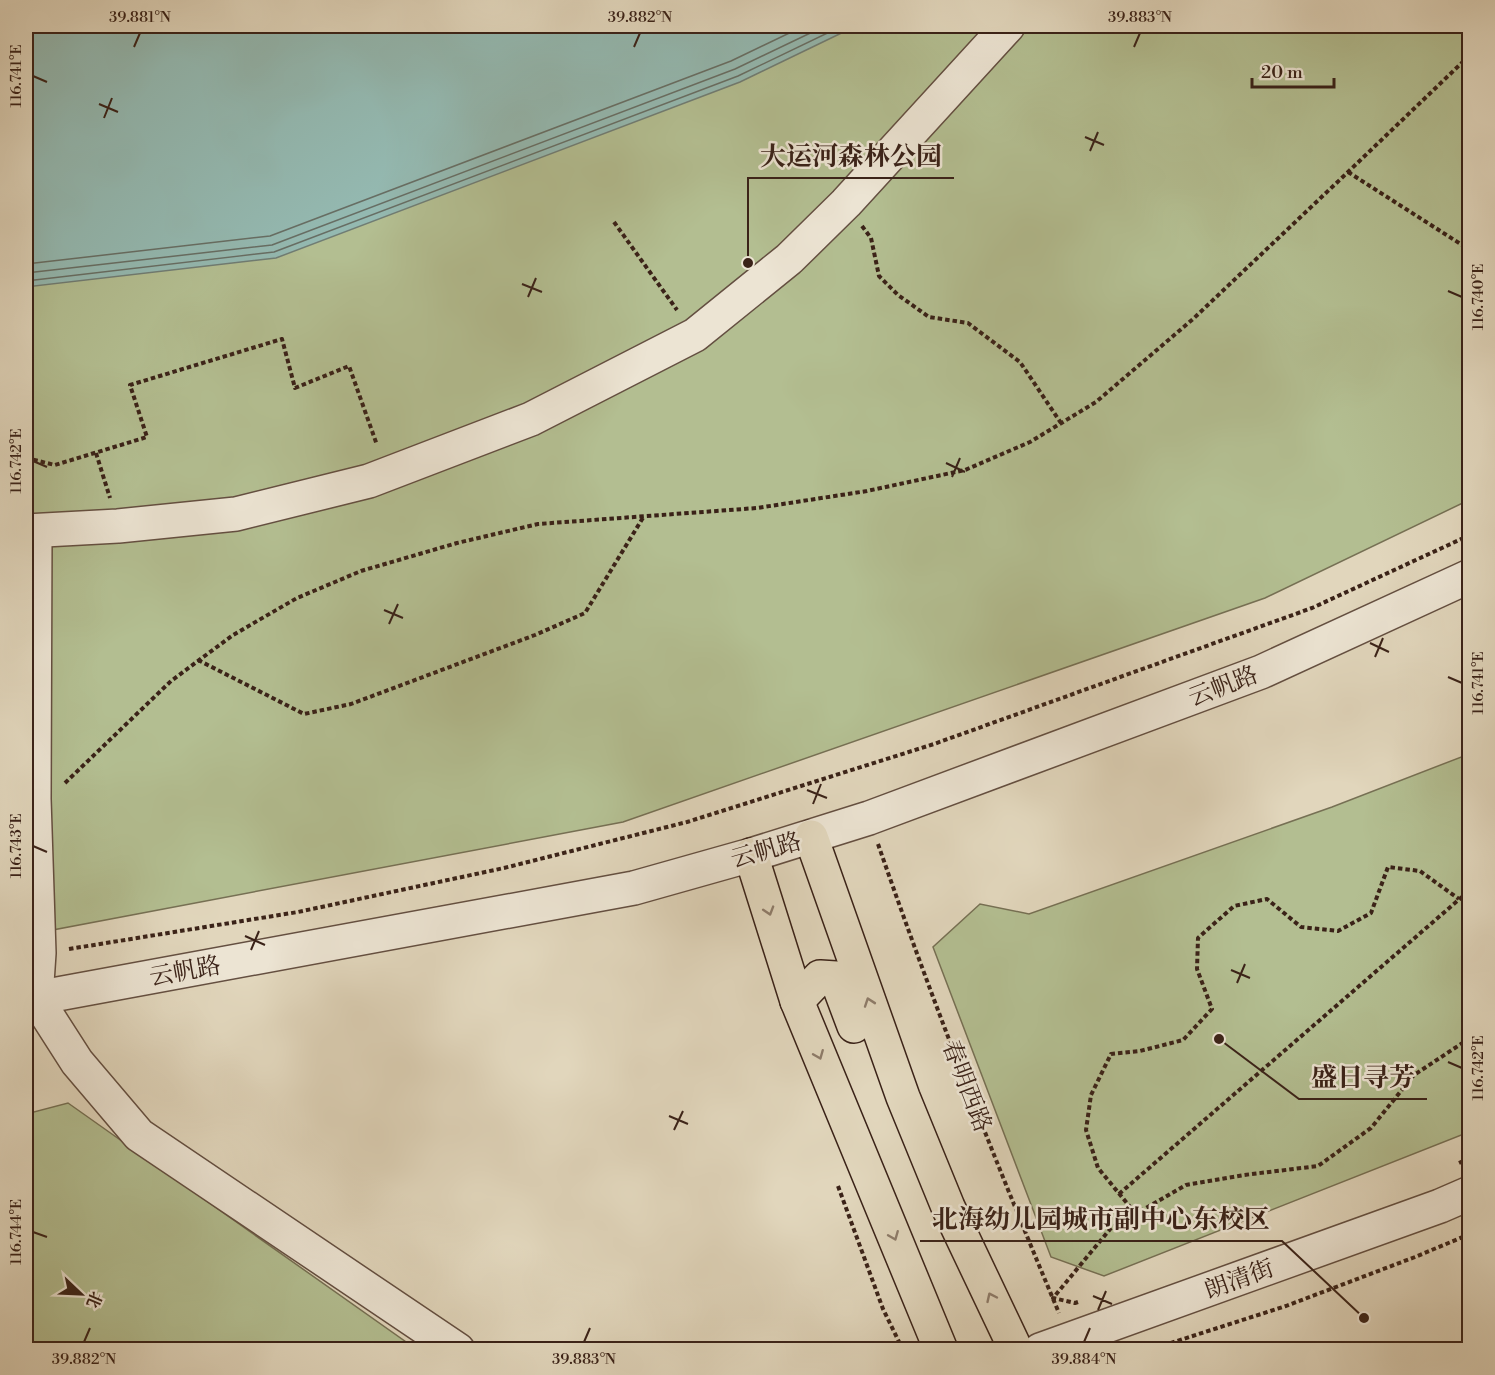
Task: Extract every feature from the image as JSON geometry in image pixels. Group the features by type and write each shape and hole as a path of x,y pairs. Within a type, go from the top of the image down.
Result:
{"main road":[{"path":"811,837 903,1097 948,1207 1016,1350"},
{"path":"751,855 797,1001 941,1350"},
{"path":"797,1001 820,977 836,978 873,1075 903,1097"}],"street":[{"path":"458,1350 139,1135 77,1062 31,998 39,953 30,531 118,526 236,514 369,481 531,420 695,335 789,259 846,203 1008,26"},
{"name":"云帆路","path":"31,998 634,888 751,855 869,818 1261,672 1470,576"},
{"name":"朗清街","path":"1055,1344 1440,1206 1470,1193"}],"path":[{"path":"34,799 64,784 171,681 233,635 297,598 361,571 457,543 538,524 757,508 867,491 965,470 1030,442 1096,402 1193,318 1470,55"},
{"path":"1348,172 1470,250"},
{"path":"846,203 871,238 879,276 898,295 929,317 968,323 1020,362 1061,423"},
{"path":"614,222 695,335"},
{"path":"26,458 55,465 147,437 130,385 282,339 295,388 349,366 387,474"},
{"path":"96,453 118,526"},
{"path":"198,660 304,714 351,704 535,635 585,613 645,516"},
{"name":"云帆路","path":"39,953 298,912 504,868 687,822 934,744 1312,608 1470,535"},
{"name":"春明西路","path":"869,818 915,951 1019,1220 1053,1298 1055,1344"},
{"path":"1136,1214 1098,1168 1086,1130 1091,1095 1111,1054 1140,1051 1183,1040 1212,1009 1197,969 1198,938 1234,906 1268,899 1301,927 1338,931 1371,914 1388,867 1420,871 1459,899"},
{"path":"1119,1194 1470,890"},
{"path":"1053,1298 1111,1228 1186,1185 1318,1166 1371,1128 1414,1075 1470,1038"},
{"name":"朗清街","path":"1149,1350 1286,1306 1470,1234"}],"green space":[{"path":"26,26 1469,26 1469,500 1265,598 623,822 26,935"},
{"path":"1469,754 1469,1132 1104,1276 1051,1257 933,947 980,904 1029,914 1332,807"},
{"path":"68,1103 416,1349 26,1349 26,1114"}],"water":[{"path":"26,26 856,26 740,82 276,258 26,287"}],"place":[{"name":"大运河森林公园","path":"748,263"},
{"name":"盛日寻芳","path":"1219,1039"},
{"name":"北海幼儿园城市副中心东校区","path":"1364,1318"}]}
